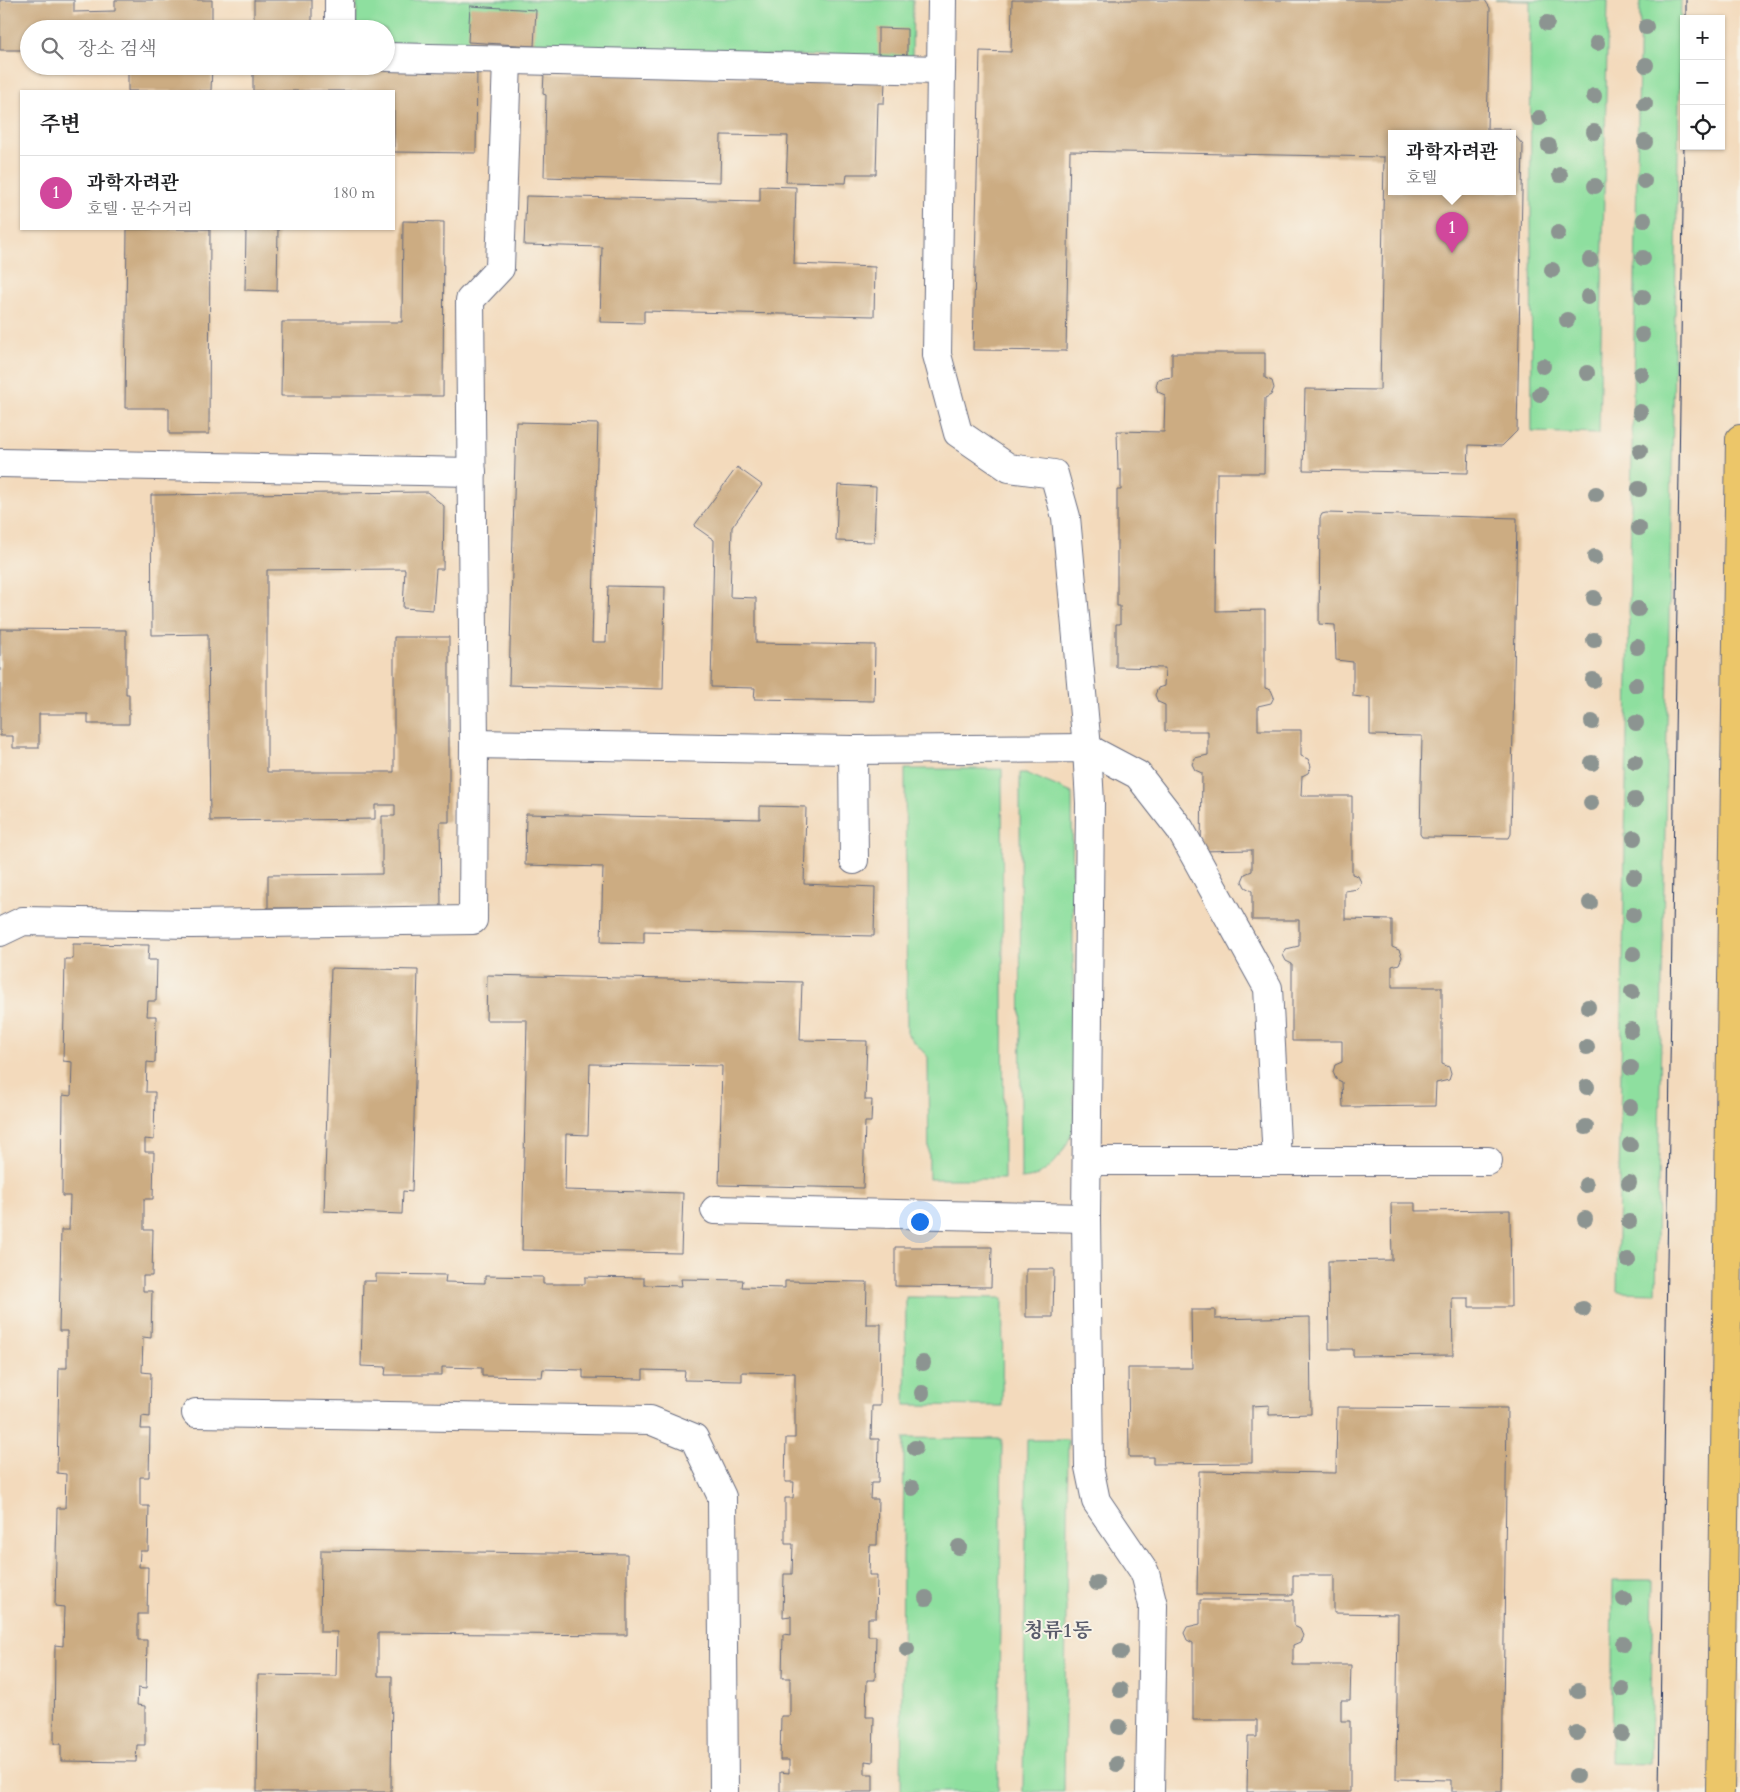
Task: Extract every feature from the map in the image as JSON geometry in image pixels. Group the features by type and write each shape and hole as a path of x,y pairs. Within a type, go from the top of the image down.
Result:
{"main road":[{"path":"1720,1792 1732,1468 1740,439"}],"street":[{"path":"339,0 339,20"},
{"path":"942,0 937,355 958,433 1009,468 1054,474 1066,517 1088,748 1090,803 1086,1218 1089,1467 1096,1501 1145,1573 1153,1605 1150,1792"},
{"path":"395,57 941,70"},
{"path":"0,932 23,921 192,924 473,920 474,744 470,300 500,268 507,60"},
{"path":"0,463 472,472"},
{"path":"474,744 853,750 1088,748 1138,775 1180,830 1268,988 1278,1161"},
{"path":"853,750 854,860"},
{"path":"1088,1161 1488,1161"},
{"path":"715,1210 1086,1218"},
{"path":"196,1413 650,1420 694,1438 722,1497 724,1792"}],"green space":[{"path":"357,0 913,0 912,59 395,44 395,20 356,20"},
{"path":"1495,0 1608,0 1599,434 1532,432 1530,1"},
{"path":"1640,0 1681,0 1656,1293 1617,1292"},
{"path":"905,769 1002,769 1004,1179 929,1179 928,1057 907,1034"},
{"path":"1020,773 1026,773 1072,793 1074,1127 1061,1153 1048,1168 1040,1174 1021,1179"},
{"path":"906,1297 1003,1298 1002,1406 905,1405"},
{"path":"904,1438 1002,1439 998,1792 901,1792"},
{"path":"1027,1440 1068,1440 1064,1792 1023,1792"},
{"path":"1613,1580 1653,1580 1650,1764 1611,1763"}],"building":[{"path":"0,0 74,0 74,12 115,11 115,0 212,0 212,20 20,20 20,50 0,50"},
{"path":"254,0 312,0 312,20 254,20"},
{"path":"1012,0 1485,0 1490,8 1487,129 1510,130 1388,130 1388,195 1516,195 1516,137 1523,145 1517,431 1502,446 1469,445 1468,473 1303,470 1305,389 1380,390 1384,157 1070,151 1066,351 973,350 980,51 1011,52"},
{"path":"470,6 536,10 534,46 468,42"},
{"path":"878,28 907,29 907,55 878,54"},
{"path":"395,67 477,68 476,153 395,152 395,90 253,90 253,75 395,75"},
{"path":"544,73 885,82 884,103 878,103 876,174 847,174 846,183 786,182 788,136 721,135 720,182 544,177 546,95 543,94"},
{"path":"128,75 212,75 211,90 128,90"},
{"path":"760,186 796,187 794,264 875,267 874,316 644,311 644,323 600,322 602,247 524,245 526,196 760,201"},
{"path":"403,221 444,222 443,396 281,396 282,322 402,322"},
{"path":"127,230 210,230 209,434 169,434 169,408 125,408"},
{"path":"246,230 278,230 277,291 245,290"},
{"path":"1172,353 1265,353 1265,378 1272,381 1274,388 1271,395 1265,398 1264,473 1217,473 1216,611 1265,610 1265,688 1271,690 1274,697 1271,703 1258,706 1258,730 1301,730 1301,756 1308,759 1311,766 1308,773 1302,776 1301,796 1352,796 1352,874 1358,876 1361,882 1358,889 1345,891 1345,919 1392,920 1392,947 1399,950 1402,957 1399,964 1392,966 1392,987 1442,987 1442,1064 1449,1067 1451,1074 1449,1080 1436,1083 1435,1106 1343,1107 1342,1082 1336,1079 1333,1072 1335,1065 1342,1062 1342,1041 1292,1041 1292,964 1286,961 1283,955 1286,949 1299,946 1299,920 1252,920 1252,891 1245,887 1242,881 1245,874 1252,871 1252,850 1201,851 1202,773 1195,770 1192,764 1195,758 1208,755 1208,731 1165,731 1165,705 1158,702 1155,695 1158,688 1164,686 1165,668 1116,667 1116,624 1120,624 1120,606 1117,606 1117,490 1121,490 1121,470 1118,470 1117,431 1164,432 1165,395 1158,392 1156,386 1158,379 1172,377"},
{"path":"516,422 598,424 592,642 606,642 608,586 665,587 663,689 509,685"},
{"path":"737,467 762,485 732,527 730,597 756,598 756,643 875,645 874,701 754,699 755,688 711,687 714,540 694,526"},
{"path":"838,485 876,487 874,542 836,541"},
{"path":"427,492 444,506 443,569 436,569 433,610 403,608 405,569 267,570 267,772 394,772 394,637 449,637 449,822 440,822 441,907 268,908 268,875 382,874 382,816 395,816 395,805 375,805 375,819 210,821 208,634 152,635 151,495"},
{"path":"1322,514 1517,518 1511,834 1509,838 1422,837 1420,834 1422,736 1370,735 1370,698 1353,696 1353,662 1336,660 1335,625 1319,624 1320,518"},
{"path":"0,629 126,630 126,694 129,694 129,724 88,724 88,714 39,714 39,748 13,748 13,736 0,736"},
{"path":"760,806 806,807 804,884 875,887 874,936 644,931 644,943 601,942 603,867 525,865 526,814 760,819"},
{"path":"73,944 149,945 148,960 157,960 156,1001 148,1001 147,1016 156,1016 155,1063 147,1062 146,1092 155,1092 154,1140 145,1139 145,1152 154,1152 153,1199 144,1199 144,1230 153,1230 152,1276 143,1276 143,1291 152,1291 151,1338 143,1337 142,1372 151,1373 150,1417 142,1416 141,1429 150,1429 149,1477 140,1477 140,1506 149,1506 148,1551 140,1551 139,1567 148,1567 147,1614 138,1614 138,1640 147,1640 146,1689 138,1688 137,1705 145,1706 145,1745 137,1745 136,1762 61,1761 61,1744 54,1744 55,1645 63,1646 64,1607 55,1606 57,1508 65,1508 66,1474 57,1473 59,1368 67,1368 67,1331 59,1331 61,1230 69,1230 70,1196 62,1196 63,1095 71,1096 72,1062 63,1061 65,959 73,959"},
{"path":"331,968 418,970 412,1192 403,1191 402,1214 324,1211"},
{"path":"487,975 802,982 800,1040 867,1041 865,1100 872,1100 871,1122 865,1122 863,1188 719,1185 722,1066 590,1064 588,1135 566,1134 565,1190 683,1193 681,1253 522,1250 527,1020 486,1020"},
{"path":"1391,1203 1415,1203 1415,1211 1510,1210 1511,1307 1469,1307 1469,1298 1452,1298 1453,1355 1353,1356 1353,1349 1329,1349 1328,1261 1392,1260"},
{"path":"895,1247 992,1247 991,1287 895,1286"},
{"path":"1026,1269 1054,1269 1053,1317 1026,1317"},
{"path":"376,1274 446,1275 445,1282 485,1283 485,1276 543,1277 543,1284 585,1284 585,1277 644,1278 644,1285 682,1286 681,1279 743,1280 742,1287 785,1288 785,1281 867,1282 866,1324 881,1324 880,1406 872,1406 871,1439 879,1439 878,1483 871,1483 870,1499 878,1499 877,1545 870,1545 869,1575 877,1575 876,1618 868,1618 868,1636 876,1636 875,1680 867,1680 866,1717 874,1717 873,1762 865,1761 865,1774 873,1774 873,1792 780,1792 780,1772 789,1773 789,1760 780,1760 781,1716 790,1716 790,1678 782,1678 783,1634 791,1635 791,1616 783,1617 784,1574 792,1574 793,1544 785,1544 785,1498 793,1498 794,1482 785,1482 786,1438 795,1438 795,1373 742,1372 742,1381 684,1380 685,1371 643,1370 643,1379 583,1378 583,1370 543,1369 542,1377 482,1376 482,1368 442,1367 442,1375 385,1375 386,1367 361,1366 363,1281 376,1281"},
{"path":"1191,1310 1215,1310 1215,1319 1310,1317 1311,1414 1269,1415 1269,1405 1252,1406 1252,1463 1153,1464 1153,1457 1129,1457 1128,1368 1192,1368"},
{"path":"1337,1407 1507,1408 1502,1792 1451,1792 1451,1780 1396,1779 1398,1614 1334,1613 1334,1575 1293,1575 1293,1595 1197,1594 1199,1471 1336,1473"},
{"path":"321,1550 627,1554 627,1635 378,1633 378,1676 392,1676 391,1792 257,1792 258,1675 336,1676 337,1632 320,1632"},
{"path":"1200,1600 1294,1600 1294,1626 1300,1629 1303,1636 1300,1642 1293,1645 1293,1665 1351,1665 1350,1700 1341,1700 1341,1721 1350,1721 1350,1792 1247,1792 1248,1737 1257,1737 1257,1720 1193,1720 1193,1643 1187,1640 1184,1633 1187,1627 1200,1624"}],"tram line":[{"path":"1686,0 1686,15"},
{"path":"1659,1792 1684,150"}],"place":[{"name":"과학자려관","path":"1452,253"}],"district":[{"name":"청류1동","path":"1058,1630"}]}
